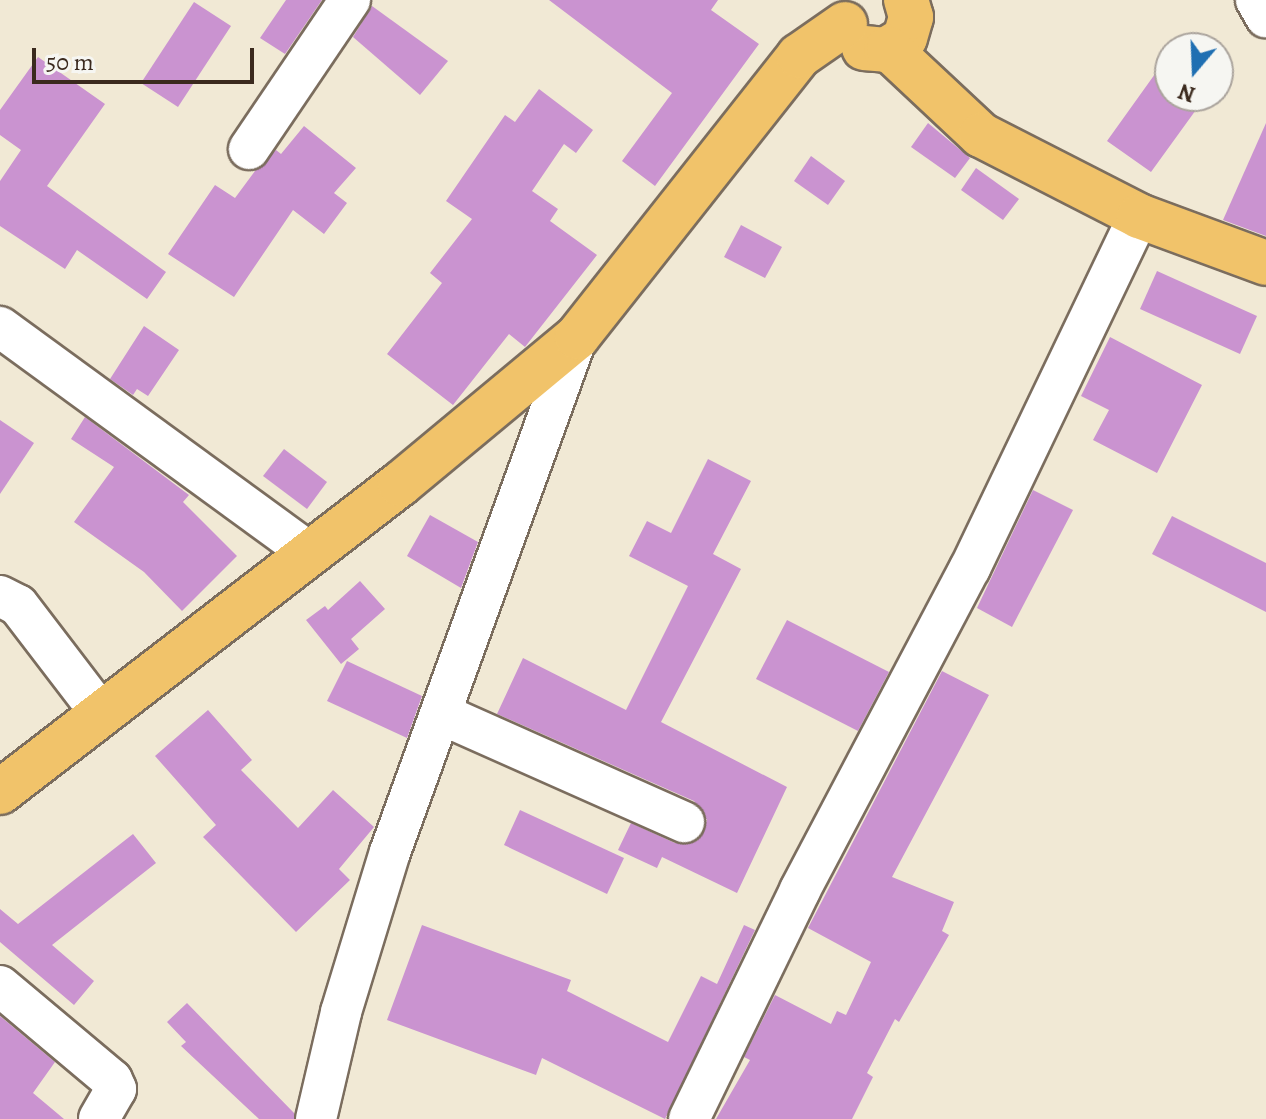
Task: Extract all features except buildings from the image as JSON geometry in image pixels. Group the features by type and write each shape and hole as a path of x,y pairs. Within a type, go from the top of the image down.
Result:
{"main road":[{"path":"889,49 910,28 906,0"},
{"path":"0,792 311,554 577,337 799,56 847,12 865,48 889,49 981,135 1139,216 1266,263"}],"street":[{"path":"249,149 350,0"},
{"path":"1256,0 1266,17"},
{"path":"689,1119 800,890 970,568 1139,216"},
{"path":"0,327 311,554"},
{"path":"316,1119 381,881 577,337"},
{"path":"0,596 18,605 102,715"},
{"path":"441,714 684,822"},
{"path":"0,986 112,1080 116,1089 99,1119"}]}
